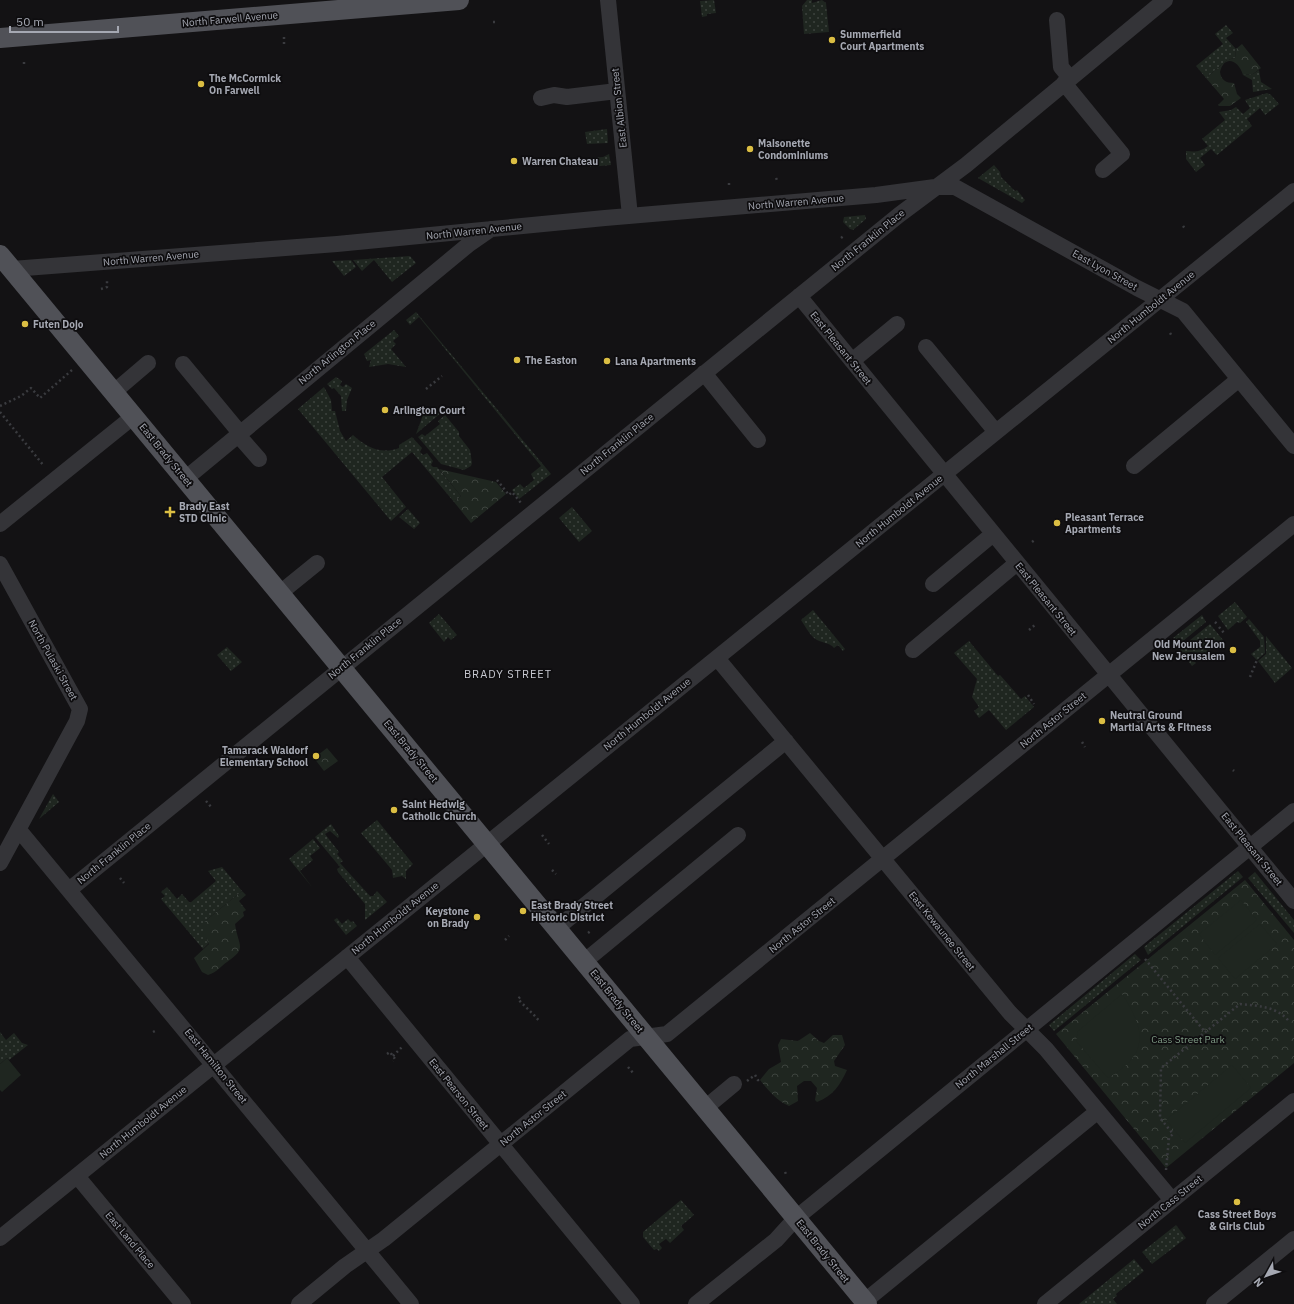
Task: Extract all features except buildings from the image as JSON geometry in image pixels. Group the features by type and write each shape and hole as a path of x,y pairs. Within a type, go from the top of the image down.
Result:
{"main road":[{"name":"North Farwell Avenue","path":"0,38 459,0"},
{"name":"East Brady Street","path":"6,262 866,1303"}],"street":[{"name":"East Albion Street","path":"608,0 630,216"},
{"name":"North Franklin Place","path":"69,890 1165,0"},
{"path":"1057,20 1061,67 1067,81 1122,154 1103,170"},
{"path":"541,98 554,95 567,97 617,91"},
{"name":"North Warren Avenue","path":"6,262 337,244 630,216 876,195 935,187"},
{"name":"East Lyon Street","path":"935,187 956,187 1183,311 1294,446"},
{"name":"North Humboldt Avenue","path":"0,1238 1294,191"},
{"name":"North Arlington Place","path":"185,479 299,383 468,245 491,229"},
{"name":"East Pleasant Street","path":"799,296 1294,901"},
{"path":"852,361 897,324"},
{"path":"926,347 996,432"},
{"path":"114,392 148,363"},
{"path":"183,364 258,458"},
{"path":"704,373 758,440"},
{"path":"1134,466 1239,379"},
{"path":"0,524 134,416"},
{"name":"North Astor Street","path":"298,1304 345,1266 367,1251 630,1039 667,1034 1294,524"},
{"path":"933,584 993,534"},
{"path":"280,593 317,563"},
{"name":"North Pulaski Street","path":"0,564 80,709 77,721 0,863"},
{"path":"913,650 1017,564"},
{"name":"East Kewaunee Street","path":"717,658 1010,1013 1046,1049 1172,1200"},
{"path":"557,928 786,741"},
{"name":"North Marshall Street","path":"696,1304 776,1240 796,1218 1294,811"},
{"name":"East Hamilton Street","path":"19,830 215,1064 411,1304"},
{"path":"584,961 738,835"},
{"name":"East Pearson Street","path":"347,958 632,1304"},
{"path":"709,1112 732,1092"},
{"name":"North Cass Street","path":"1045,1304 1294,1101"},
{"path":"866,1303 1098,1111"},
{"name":"East Land Place","path":"77,1176 183,1304"},
{"path":"1214,1304 1294,1239"}],"path":[{"path":"284,37 284,46"},
{"path":"1183,226 1186,230"},
{"path":"841,238 845,235"},
{"path":"101,289 107,287 107,280"},
{"path":"0,406 21,396 31,388 40,398 72,370"},
{"path":"426,389 442,376"},
{"path":"0,412 44,466"},
{"path":"497,480 509,494 512,492"},
{"path":"1032,542 1036,539"},
{"path":"1217,624 1224,633"},
{"path":"1029,630 1035,625"},
{"path":"1250,677 1257,660"},
{"path":"1028,695 1034,704"},
{"path":"1082,742 1085,746"},
{"path":"206,801 212,808"},
{"path":"542,835 549,844"},
{"path":"552,870 556,874"},
{"path":"120,878 124,883"},
{"path":"588,932 592,930"},
{"path":"505,940 509,936"},
{"path":"1145,959 1205,1032"},
{"path":"520,997 518,1000 530,1009 540,1022"},
{"path":"1166,1171 1169,1138 1173,1134 1160,1118 1161,1068 1240,1004 1271,1008 1281,1012 1288,1020"},
{"path":"392,1056 402,1048"},
{"path":"388,1054 390,1052 396,1059 393,1061"},
{"path":"628,1067 634,1074"},
{"path":"754,1075 758,1082"}],"green space":[{"path":"714,0 716,13 707,14 707,16 702,17 700,1"},
{"path":"807,0 812,0 812,3 822,0 826,3 829,32 804,34 802,6"},
{"path":"1226,25 1233,33 1226,38 1236,49 1235,58 1227,60 1206,78 1196,66 1223,44 1215,34"},
{"path":"1242,44 1261,68 1253,74 1243,75 1238,66 1232,61 1225,63 1220,72 1221,77 1226,82 1234,83 1237,94 1241,98 1230,106 1219,106 1218,105 1224,99 1206,78 1227,60 1235,58 1236,49"},
{"path":"1259,70 1261,82 1272,89 1253,92 1252,80 1243,75 1253,74"},
{"path":"1267,93 1271,95 1279,104 1265,115 1260,108 1247,119 1252,126 1217,155 1211,149 1200,158 1205,165 1196,172 1186,159 1186,151 1197,151 1208,146 1202,139 1225,120 1219,112 1231,110 1236,107 1243,114 1250,108 1245,100"},
{"path":"607,129 608,143 587,144 585,132"},
{"path":"609,154 611,165 590,167 589,158 603,157"},
{"path":"994,165 1000,172 1001,177 1015,191 1017,190 1025,200 1022,203 978,178"},
{"path":"865,215 866,219 853,230 843,222 844,217"},
{"path":"410,256 416,263 392,282 374,260 362,271 353,260"},
{"path":"351,260 356,267 344,276 332,261"},
{"path":"416,312 551,474 519,499 512,490 520,484 524,488 534,480 531,474 541,466 419,317 410,325 406,320"},
{"path":"394,330 399,336 393,341 396,344 391,349 406,367 388,364 369,367 371,360 367,361 364,354"},
{"path":"336,377 342,381 340,385 343,387 346,384 352,388 347,400 346,411 342,411 341,396 334,388 332,389 327,384"},
{"path":"324,387 331,400 332,411 335,411 340,431 346,441 353,435 374,449 386,451 399,448 399,445 412,437 422,448 420,452 423,455 427,453 433,461 431,465 433,467 437,467 461,496 454,502 412,452 382,477 406,507 391,521 298,409"},
{"path":"440,409 442,412 416,434 423,415 431,416"},
{"path":"445,415 459,432 459,436 470,450 472,463 471,466 464,470 441,464 418,437 422,434 425,436 440,424 438,421"},
{"path":"439,469 496,482 506,494 471,523 454,502 461,496"},
{"path":"572,507 592,531 579,542 559,518"},
{"path":"408,509 420,523 414,529 399,517"},
{"path":"1235,602 1247,617 1240,623 1237,622 1228,630 1218,616"},
{"path":"813,610 845,649 843,651 838,645 834,648 817,640 808,631 801,620"},
{"path":"439,614 457,635 451,640 448,637 444,642 429,623"},
{"path":"1202,615 1206,622 1177,646 1173,638"},
{"path":"1249,619 1264,637 1265,653 1257,660 1251,654 1260,647 1260,641 1246,622"},
{"path":"1210,624 1223,640 1203,656 1201,655 1194,661 1196,663 1192,666 1179,649"},
{"path":"1266,636 1292,668 1275,683 1258,661 1266,654"},
{"path":"969,641 998,676 1000,675 1021,699 1025,696 1034,707 1006,730 989,710 979,718 974,711 979,707 972,697 977,679 954,653"},
{"path":"227,647 242,662 231,671 217,655"},
{"path":"327,748 338,761 324,771 314,758"},
{"path":"53,794 59,802 39,819"},
{"path":"377,820 413,864 406,871 406,879 402,876 393,878 392,870 361,833"},
{"path":"331,824 339,836 338,838 330,831 325,834 339,852 337,854 343,861 340,863 370,896 373,896 377,891 387,902 365,920 365,904 338,872 337,869 340,867 315,837"},
{"path":"313,839 320,848 310,856 313,860 300,871 312,887 289,859"},
{"path":"222,867 242,891 204,922 207,940 209,943 203,949 161,899 165,896 161,892 167,887 177,899 182,894 190,903 216,881 208,871"},
{"path":"1238,871 1243,877 1148,955 1144,947"},
{"path":"1255,872 1294,920 1294,933 1248,878"},
{"name":"Cass Street Park","path":"1245,880 1294,940 1294,1063 1166,1168 1056,1034"},
{"path":"242,891 246,895 239,901 246,910 243,912 244,916 235,924 240,950 225,964 208,975 202,972 194,958 209,944 204,933 204,922"},
{"path":"1241,900 1257,920 1215,955 1199,934"},
{"path":"337,918 342,924 348,919 351,922 353,921 357,926 346,935 334,920"},
{"path":"1260,924 1277,944 1235,979 1218,958"},
{"path":"1135,954 1141,960 1054,1031 1049,1025"},
{"path":"1122,994 1136,1019 1139,1030 1139,1041 1137,1051 1131,1060 1108,1078 1076,1041 1078,1031"},
{"path":"0,1032 6,1040 14,1033 22,1043 28,1045 9,1060 7,1058 0,1064"},
{"path":"810,1033 819,1041 824,1043 833,1035 842,1035 845,1045 834,1061 835,1066 847,1070 842,1080 832,1093 823,1100 817,1102 815,1100 817,1088 811,1081 804,1081 797,1086 798,1101 789,1106 777,1098 760,1080 769,1069 781,1062 778,1045 781,1039 798,1041"},
{"path":"7,1058 21,1075 2,1092 0,1090 0,1064"},
{"path":"1232,1065 1251,1088 1185,1143 1166,1120"},
{"path":"681,1200 694,1215 681,1226 684,1230 670,1243 666,1239 659,1244 662,1248 659,1251 657,1249 654,1250 643,1237 643,1232"},
{"path":"1176,1225 1186,1238 1152,1264 1142,1252"},
{"path":"1134,1259 1144,1271 1116,1294 1117,1296 1113,1299 1117,1304 1079,1304"}],"place":[{"name":"Summerfield Court Apartments","path":"832,40"},
{"name":"The McCormick On Farwell","path":"201,84"},
{"name":"Maisonette Condominiums","path":"750,149"},
{"name":"Warren Chateau","path":"514,161"},
{"name":"Futen Dojo","path":"25,324"},
{"name":"The Easton","path":"517,360"},
{"name":"Lana Apartments","path":"607,361"},
{"name":"Arlington Court","path":"385,410"},
{"name":"Brady East STD Clinic","path":"170,512"},
{"name":"Pleasant Terrace Apartments","path":"1057,523"},
{"name":"Old Mount Zion New Jerusalem","path":"1233,650"},
{"name":"Neutral Ground Martial Arts & Fitness","path":"1102,721"},
{"name":"Tamarack Waldorf Elementary School","path":"316,756"},
{"name":"Saint Hedwig Catholic Church","path":"394,810"},
{"name":"East Brady Street Historic District","path":"523,911"},
{"name":"Keystone on Brady","path":"477,917"},
{"name":"Cass Street Boys & Girls Club","path":"1237,1202"}],"district":[{"name":"BRADY STREET","path":"508,674"}]}
